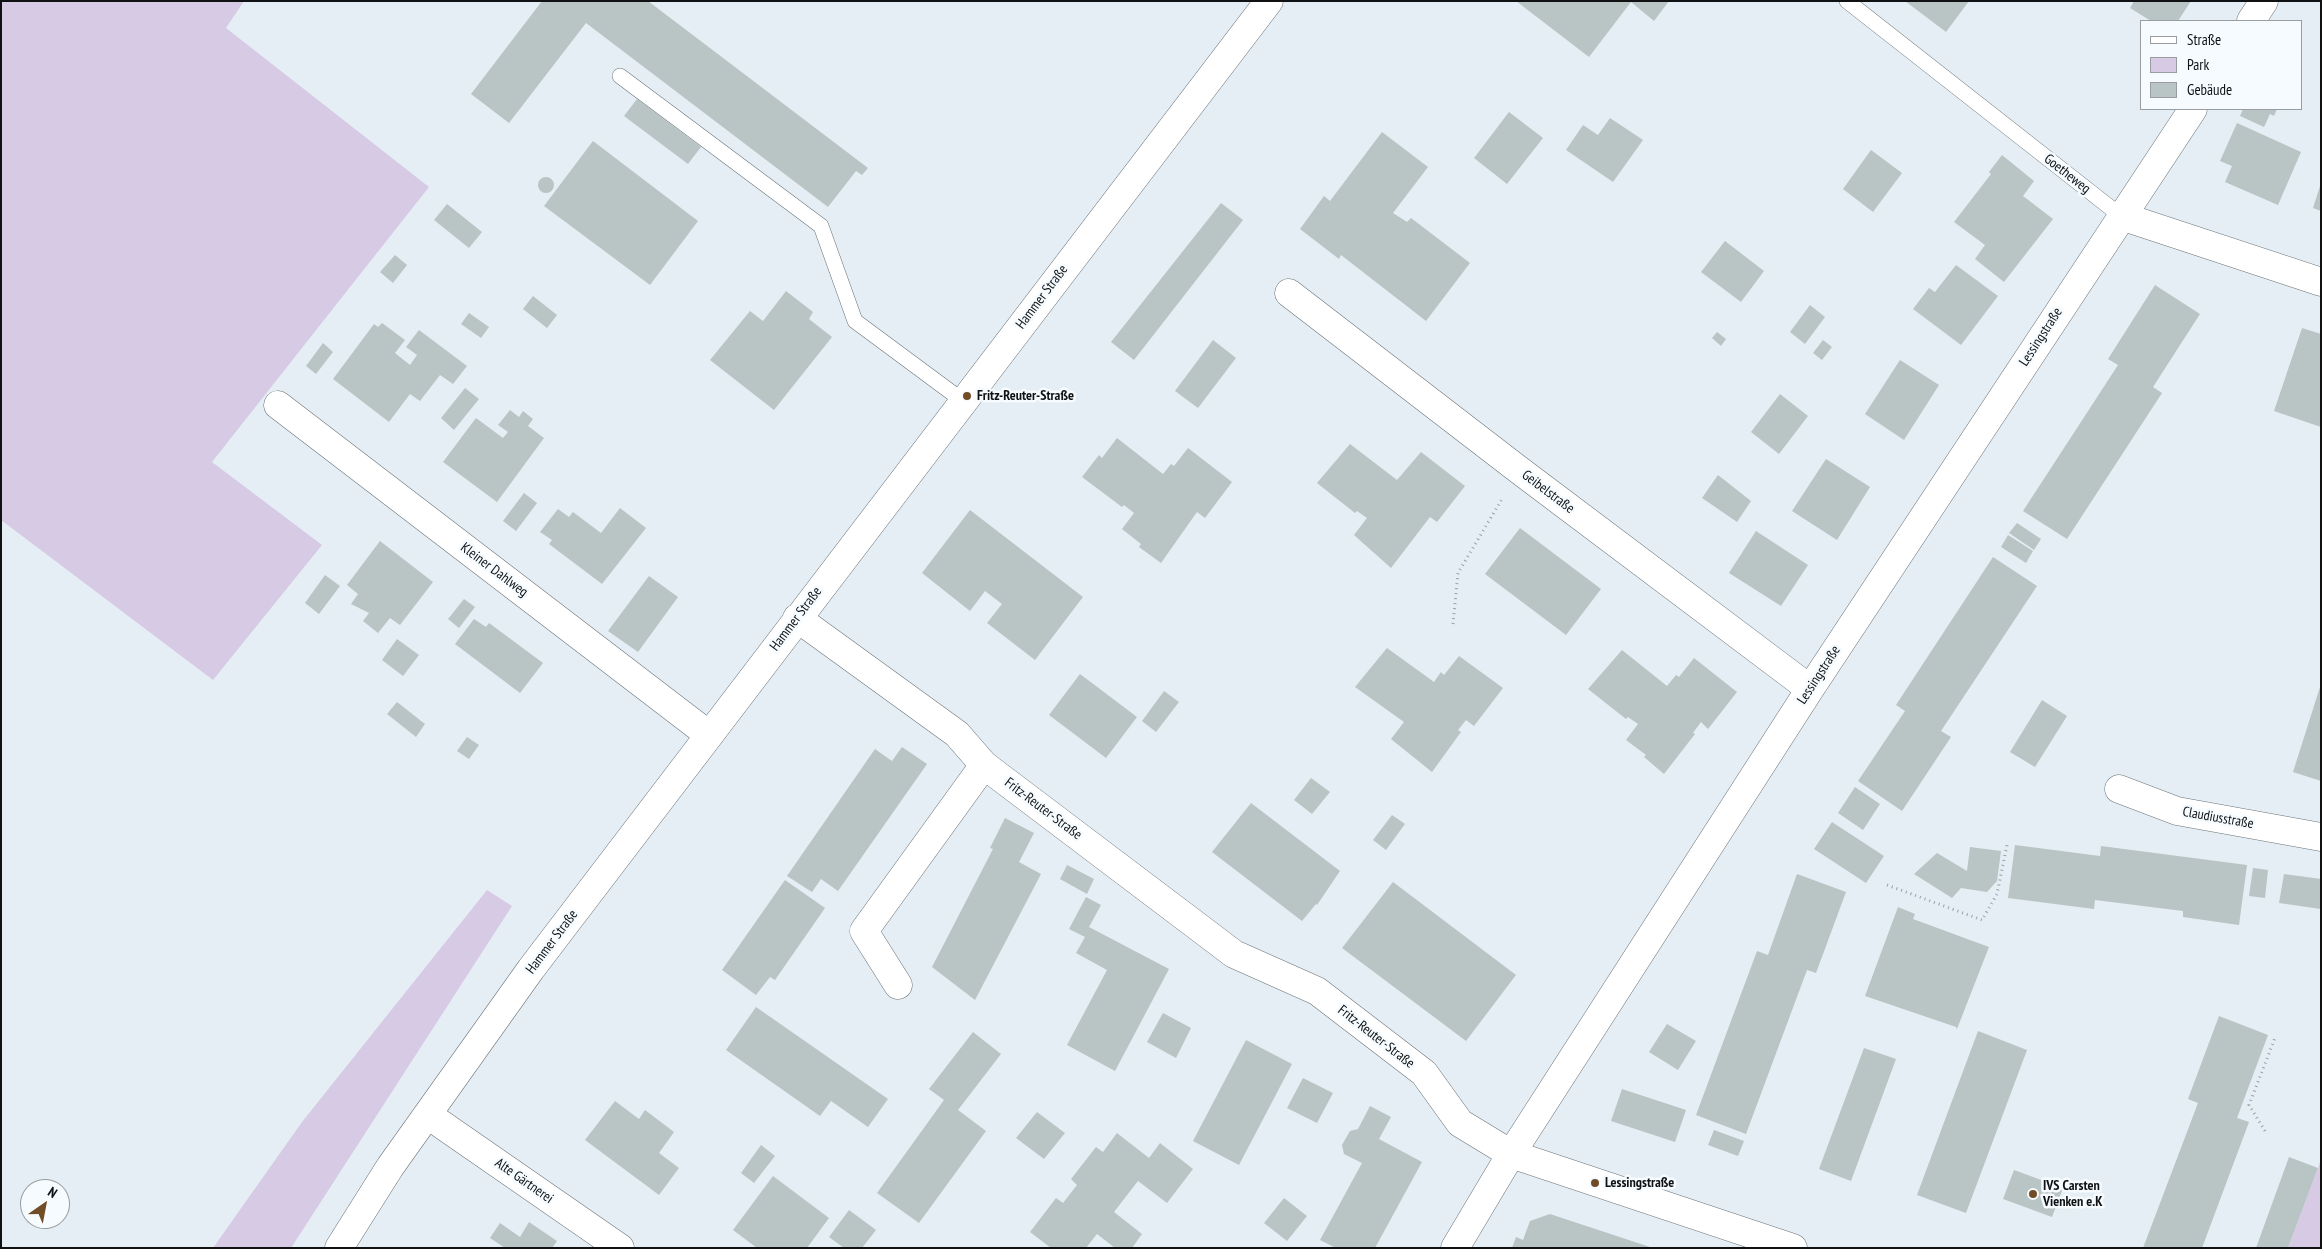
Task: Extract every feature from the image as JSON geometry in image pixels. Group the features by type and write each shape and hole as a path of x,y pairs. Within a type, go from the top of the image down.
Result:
{"street":[{"name":"Hammer Straße","path":"339,1248 390,1167 531,969 1269,1"},
{"path":"2252,20 2264,1"},
{"name":"Lessingstraße","path":"1455,1248 1510,1154 1810,689 2192,110"},
{"name":"Goetheweg","path":"2121,216 2321,282"},
{"name":"Geibelstraße","path":"1289,293 1519,470 1810,689"},
{"name":"Kleiner Dahlweg","path":"278,404 709,735"},
{"name":"Fritz-Reuter-Straße","path":"797,618 957,734 984,765 1234,954 1317,991 1424,1073 1460,1123 1510,1154 1793,1248"},
{"path":"898,985 864,932 984,765"},
{"name":"Claudiusstraße","path":"2119,789 2178,811 2321,837"},
{"name":"Alte Gärtnerei","path":"428,1115 620,1248"}],"lane":[{"name":"Goetheweg","path":"1847,1 2121,216"},
{"path":"620,76 821,226 854,321 963,402"}],"path":[{"path":"1453,624 1458,573 1519,470"},
{"path":"1887,885 1982,920 1997,894 2007,845"},
{"path":"2265,1131 2249,1105 2275,1038"}],"green space":[{"path":"1,1 244,1 226,28 429,187 212,462 322,545 213,680 1,520"},
{"path":"487,890 512,906 291,1248 213,1248 302,1122"},
{"path":"2321,1159 2321,1248 2288,1248 2318,1168"}],"building":[{"path":"542,1 648,1 868,168 862,175 856,171 828,207 586,23 509,123 471,94"},
{"path":"1516,1 1669,1 1654,21 1631,2 1589,57"},
{"path":"1905,1 1969,1 1946,32"},
{"path":"2134,1 2191,1 2179,20 2149,20 2130,8"},
{"path":"637,99 701,147 688,164 624,116"},
{"path":"2243,110 2277,110 2274,116 2270,114 2264,127 2240,116"},
{"path":"1509,112 1543,138 1507,184 1474,158"},
{"path":"1610,118 1643,140 1613,182 1566,150 1583,125 1598,135"},
{"path":"2237,123 2301,152 2278,205 2225,182 2232,166 2220,161"},
{"path":"1382,132 1428,167 1393,213 1407,222 1411,218 1470,263 1426,321 1341,255 1339,259 1300,229 1324,196 1330,201"},
{"path":"593,141 698,221 650,285 544,206"},
{"path":"1871,150 1902,173 1873,212 1843,189"},
{"path":"2002,155 2034,181 2023,196 2053,219 2004,282 1975,259 1985,245 1954,222 1991,174 1989,172"},
{"path":"543,177 549,177 554,182 552,191 543,193 538,188 538,182"},
{"path":"2321,186 2321,211 2313,208"},
{"path":"1221,203 1243,220 1134,360 1111,342"},
{"path":"447,204 482,232 469,248 434,220"},
{"path":"1725,241 1764,271 1741,302 1701,272"},
{"path":"395,255 407,265 393,283 380,272"},
{"path":"1956,265 1998,296 1961,345 1913,309 1929,288 1935,292"},
{"path":"2155,285 2200,314 2153,387 2162,393 2067,539 2023,511 2118,365 2108,359"},
{"path":"786,291 813,312 809,319 832,337 774,410 710,360 750,311 763,321"},
{"path":"533,296 557,315 547,328 523,309"},
{"path":"1810,305 1825,317 1805,344 1790,332"},
{"path":"469,313 489,327 481,338 461,324"},
{"path":"382,323 405,340 395,353 410,365 417,355 406,347 419,330 467,366 453,384 440,375 420,401 410,394 389,422 333,379 374,324 378,327"},
{"path":"2302,328 2321,334 2321,427 2274,411"},
{"path":"1717,332 1726,339 1721,346 1712,338"},
{"path":"1213,340 1236,358 1198,408 1175,391"},
{"path":"1823,340 1832,347 1822,360 1813,353"},
{"path":"323,343 333,352 316,374 306,366"},
{"path":"1900,360 1939,385 1904,440 1865,414"},
{"path":"465,388 479,399 454,430 441,418"},
{"path":"1780,394 1808,416 1779,454 1751,432"},
{"path":"510,410 519,417 523,411 533,419 528,426 544,438 497,502 443,462 476,418 503,438 508,432 498,425"},
{"path":"1117,438 1163,474 1171,464 1174,466 1188,448 1232,482 1205,518 1197,512 1161,563 1139,547 1141,544 1122,529 1134,513 1124,505 1122,507 1082,477 1099,455 1102,458"},
{"path":"1350,444 1397,480 1421,452 1465,486 1437,522 1430,517 1391,568 1354,535 1367,518 1357,511 1355,513 1317,483"},
{"path":"1826,459 1870,487 1837,540 1792,511"},
{"path":"1718,475 1751,501 1737,522 1702,498"},
{"path":"524,493 537,503 516,531 503,521"},
{"path":"620,508 646,528 602,584 549,544 552,540 540,532 558,509 569,517 573,512 601,533"},
{"path":"970,510 1083,597 1035,660 987,623 1002,604 985,591 970,611 922,573"},
{"path":"2017,523 2041,539 2034,550 2009,533"},
{"path":"1520,528 1601,589 1566,635 1485,574"},
{"path":"1756,531 1808,565 1781,606 1729,573"},
{"path":"2008,535 2033,551 2026,563 2001,547"},
{"path":"380,541 433,582 400,625 390,618 378,633 363,621 369,613 351,604 358,594 347,585"},
{"path":"1993,557 2037,586 1941,731 1951,737 1902,811 1858,781 1905,711 1896,705"},
{"path":"325,575 340,586 319,614 305,603"},
{"path":"649,576 678,597 638,652 608,631"},
{"path":"464,599 475,607 459,628 448,619"},
{"path":"474,619 486,627 489,623 543,663 520,693 455,644"},
{"path":"397,639 419,655 403,676 382,660"},
{"path":"1387,648 1434,682 1441,672 1444,675 1459,656 1503,688 1474,726 1466,720 1458,730 1461,732 1432,772 1391,739 1404,722 1355,687"},
{"path":"1622,650 1667,686 1676,675 1679,677 1694,658 1737,692 1708,729 1701,722 1693,733 1695,734 1664,774 1644,757 1646,755 1626,740 1638,724 1628,717 1626,719 1588,689"},
{"path":"1080,674 1137,717 1106,758 1049,715"},
{"path":"2321,688 2321,781 2293,772"},
{"path":"1164,691 1179,702 1156,732 1142,721"},
{"path":"2042,700 2067,716 2035,767 2010,752"},
{"path":"397,702 425,724 416,737 387,714"},
{"path":"467,737 479,745 469,759 457,751"},
{"path":"902,747 927,764 838,891 821,879 812,892 787,876 875,749 892,761"},
{"path":"1311,778 1330,792 1312,814 1294,800"},
{"path":"1855,787 1880,804 1863,830 1838,813"},
{"path":"1251,803 1340,871 1317,905 1302,921 1212,852"},
{"path":"1392,815 1405,824 1386,850 1373,840"},
{"path":"1005,818 1034,833 1019,862 1041,874 975,1000 932,967 993,849 990,848"},
{"path":"1832,822 1884,856 1866,883 1814,849"},
{"path":"2015,845 2100,856 2101,846 2247,865 2239,925 2183,917 2183,911 2095,900 2094,909 2008,898"},
{"path":"1970,847 2001,851 1997,881 1987,892 1961,888 1952,898 1914,874 1937,853 1967,871"},
{"path":"1067,865 1094,879 1087,894 1060,879"},
{"path":"2253,868 2268,870 2265,898 2249,896"},
{"path":"1797,874 1846,892 1816,973 1807,970 1746,1134 1696,1115 1757,951 1768,955"},
{"path":"2284,874 2321,879 2321,909 2279,903"},
{"path":"785,880 825,908 775,980 770,977 756,995 722,970"},
{"path":"1393,882 1516,975 1466,1041 1342,948"},
{"path":"1086,897 1101,905 1089,927 1169,969 1115,1071 1067,1045 1107,970 1076,953 1085,937 1069,929"},
{"path":"1898,907 1915,914 1913,919 1989,947 1957,1029 1956,1027 1865,996"},
{"path":"756,1007 888,1099 868,1127 831,1101 820,1116 726,1050"},
{"path":"1163,1013 1191,1028 1176,1058 1147,1042"},
{"path":"2219,1016 2268,1035 2237,1118 2249,1122 2202,1248 2143,1248 2198,1103 2188,1099"},
{"path":"1667,1024 1696,1041 1678,1070 1649,1052"},
{"path":"1978,1031 2027,1050 1966,1213 1917,1195"},
{"path":"973,1032 1001,1054 958,1110 986,1131 919,1223 877,1193 944,1100 929,1089"},
{"path":"1246,1040 1292,1064 1239,1165 1193,1141"},
{"path":"1864,1048 1896,1059 1851,1181 1819,1169"},
{"path":"1303,1078 1333,1093 1317,1123 1287,1108"},
{"path":"1622,1089 1686,1110 1675,1142 1611,1121"},
{"path":"615,1101 639,1119 645,1110 674,1132 659,1153 679,1168 659,1195 585,1140"},
{"path":"1370,1106 1391,1117 1379,1139 1422,1162 1375,1248 1336,1248 1320,1240 1362,1163 1344,1154 1342,1145 1350,1131 1358,1129"},
{"path":"1037,1112 1065,1133 1044,1159 1016,1138"},
{"path":"1714,1130 1744,1141 1738,1156 1708,1145"},
{"path":"1117,1133 1149,1158 1160,1143 1193,1169 1167,1203 1138,1181 1114,1212 1142,1234 1132,1248 1115,1248 1097,1234 1086,1248 1051,1248 1030,1232 1056,1198 1063,1203 1077,1185 1071,1179 1096,1147 1103,1152"},
{"path":"761,1145 775,1156 754,1183 741,1173"},
{"path":"2289,1157 2318,1168 2288,1248 2256,1248"},
{"name":"IVS Carsten Vienken e.K","path":"2014,1170 2063,1188 2052,1217 2003,1199"},
{"path":"773,1176 829,1218 807,1248 757,1248 733,1230"},
{"path":"1284,1198 1307,1216 1287,1241 1264,1223"},
{"path":"849,1210 876,1230 862,1248 844,1248 829,1237"},
{"path":"1550,1214 1650,1248 1512,1248 1516,1237 1523,1240 1530,1221"},
{"path":"529,1222 557,1241 552,1248 505,1248 490,1238 500,1223 520,1237"}],"place":[{"name":"Fritz-Reuter-Straße","path":"967,396"},
{"name":"Lessingstraße","path":"1595,1183"},
{"name":"IVS Carsten Vienken e.K","path":"2033,1194"}]}
